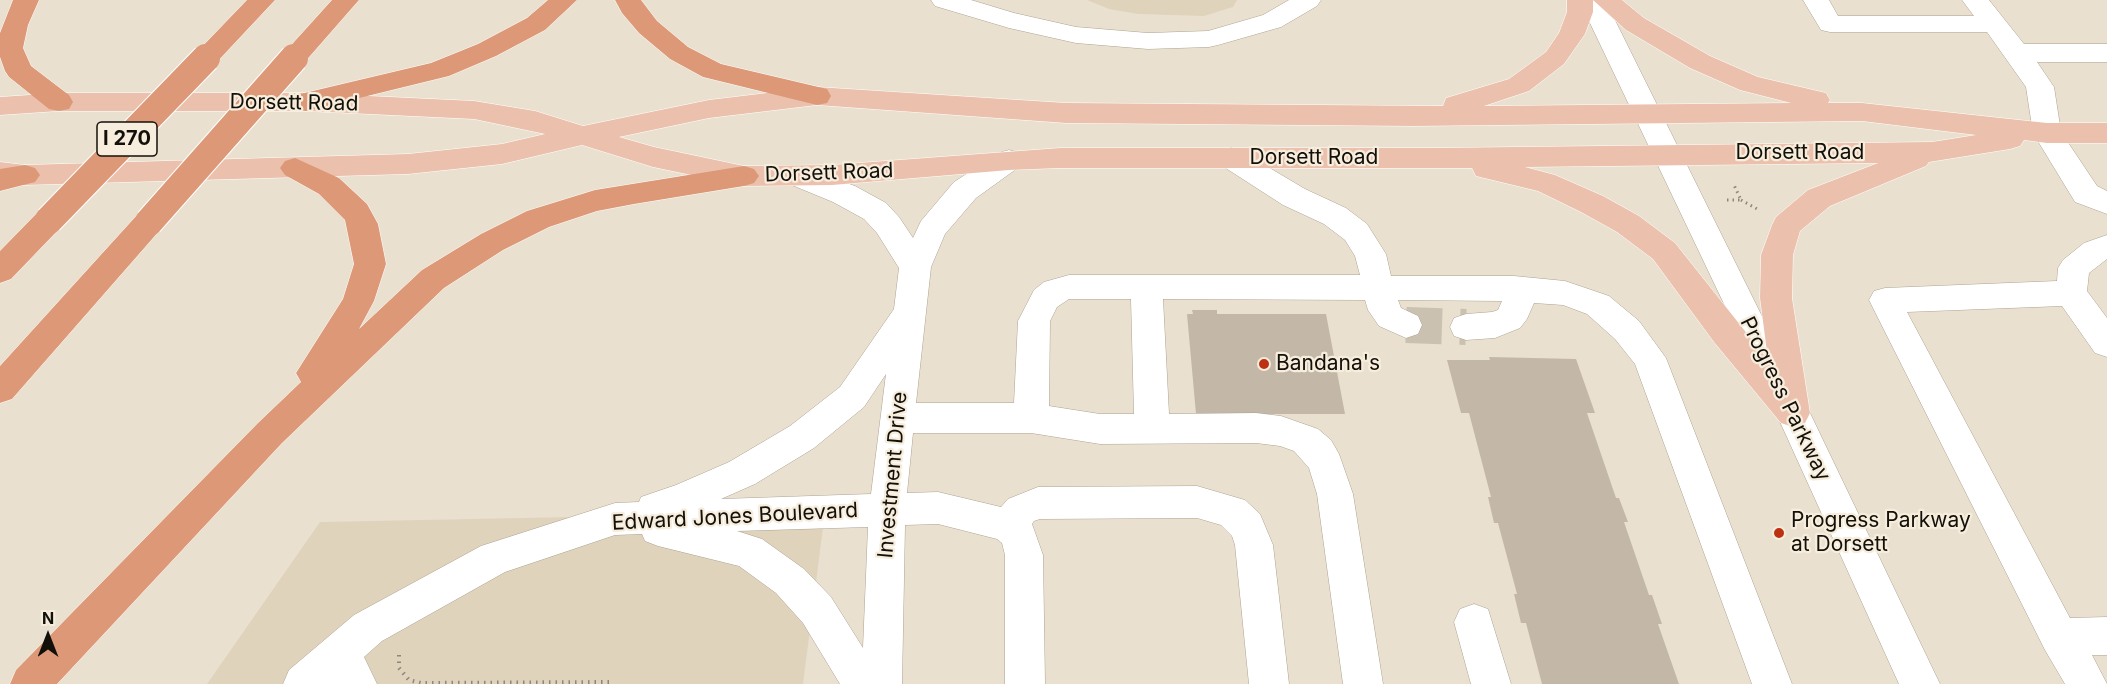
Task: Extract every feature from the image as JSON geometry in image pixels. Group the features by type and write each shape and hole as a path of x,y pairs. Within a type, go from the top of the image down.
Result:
{"highway":[{"path":"26,0 15,25 10,48 19,71 59,102"},
{"name":"I 270","path":"0,270 262,0"},
{"path":"0,389 346,0"},
{"path":"306,102 440,70 487,50 536,24 564,0"},
{"path":"628,0 648,27 679,53 713,71 817,96"},
{"path":"270,433 338,336 358,301 370,264 363,224 356,212 329,186 295,168"},
{"path":"30,684 270,433 434,279 492,242 538,219 595,201 744,176"}],"main road":[{"path":"1414,116 1519,85 1555,58 1572,34 1580,12 1580,0"},
{"path":"1606,0 1635,24 1700,62 1750,84 1862,112"},
{"name":"Dorsett Road","path":"8,176 408,164 490,156 709,109 817,96 1066,113 1414,116 1862,112 2047,133 2107,133"},
{"name":"Dorsett Road","path":"0,106 59,102 306,102 474,111 535,121 653,157 744,176 797,176 918,169 1009,160 1932,152 2047,133"},
{"path":"1793,413 1776,298 1777,255 1788,225 1819,198 1932,152"},
{"path":"1434,158 1545,182 1612,213 1628,224 1664,251 1726,333 1793,413"}],"street":[{"path":"944,0 1009,20 1076,35 1148,41 1209,39 1272,21 1308,0"},
{"name":"Progress Parkway","path":"1592,0 1793,413 1920,684"},
{"path":"1816,0 1830,24 1994,24"},
{"path":"1975,0 2017,53 2040,87 2047,133 2085,194 2107,203"},
{"path":"2017,53 2107,53"},
{"path":"1231,158 1294,197 1335,216 1356,232 1370,254 1384,310 1390,317 1406,325"},
{"name":"Investment Drive","path":"882,684 887,510 915,267 932,229 965,190 1009,160"},
{"path":"797,176 844,194 875,211 888,225 915,267"},
{"path":"2107,246 2095,251 2074,268 2072,293 2107,344"},
{"path":"1146,286 1152,429"},
{"path":"1031,418 1034,321 1046,299 1055,291 1069,287 1514,288 1565,293 1598,305 1627,330 1649,358 1772,684"},
{"path":"1466,327 1495,325 1509,319 1516,310 1518,302 1514,288"},
{"path":"2072,293 1884,300 2059,638 2087,684"},
{"path":"615,519 683,499 742,473 802,437 852,398 910,311"},
{"path":"896,418 1031,418 1100,429 1256,428 1281,431 1306,440 1318,451 1326,465 1335,494 1363,684"},
{"path":"1024,684 1024,555 1018,534 1008,525 1021,510 1038,503 1197,502 1232,512 1246,526 1254,546 1269,684"},
{"name":"Edward Jones Boulevard","path":"303,684 349,667 368,628 494,558 615,519 938,508 1008,525"},
{"path":"615,519 749,551 790,581 817,610 863,684"},
{"path":"1474,622 1491,684"},
{"path":"2059,638 2107,636"}],"path":[{"path":"1720,201 1741,200 1732,181"},
{"path":"399,655 399,668 409,680 421,683 612,682 612,684"}],"shaded area":[{"path":"1087,0 1237,0 1233,7 1204,16 1138,14 1109,9"},
{"path":"825,512 803,684 207,684 320,522"}],"building":[{"name":"Bandana's","path":"1192,310 1217,310 1217,314 1326,314 1345,414 1196,414 1187,314 1193,314"},
{"path":"1489,357 1576,359 1595,413 1587,413 1616,498 1619,498 1628,522 1624,522 1649,595 1652,595 1662,624 1658,624 1679,684 1542,684 1526,623 1521,623 1514,594 1517,594 1498,523 1494,523 1488,497 1491,497 1469,413 1461,413 1447,360 1490,360"}],"tunnel":[{"path":"1406,325 1466,327"}],"place":[{"name":"Bandana's","path":"1264,364"},
{"name":"Progress Parkway at Dorsett","path":"1779,533"}]}
